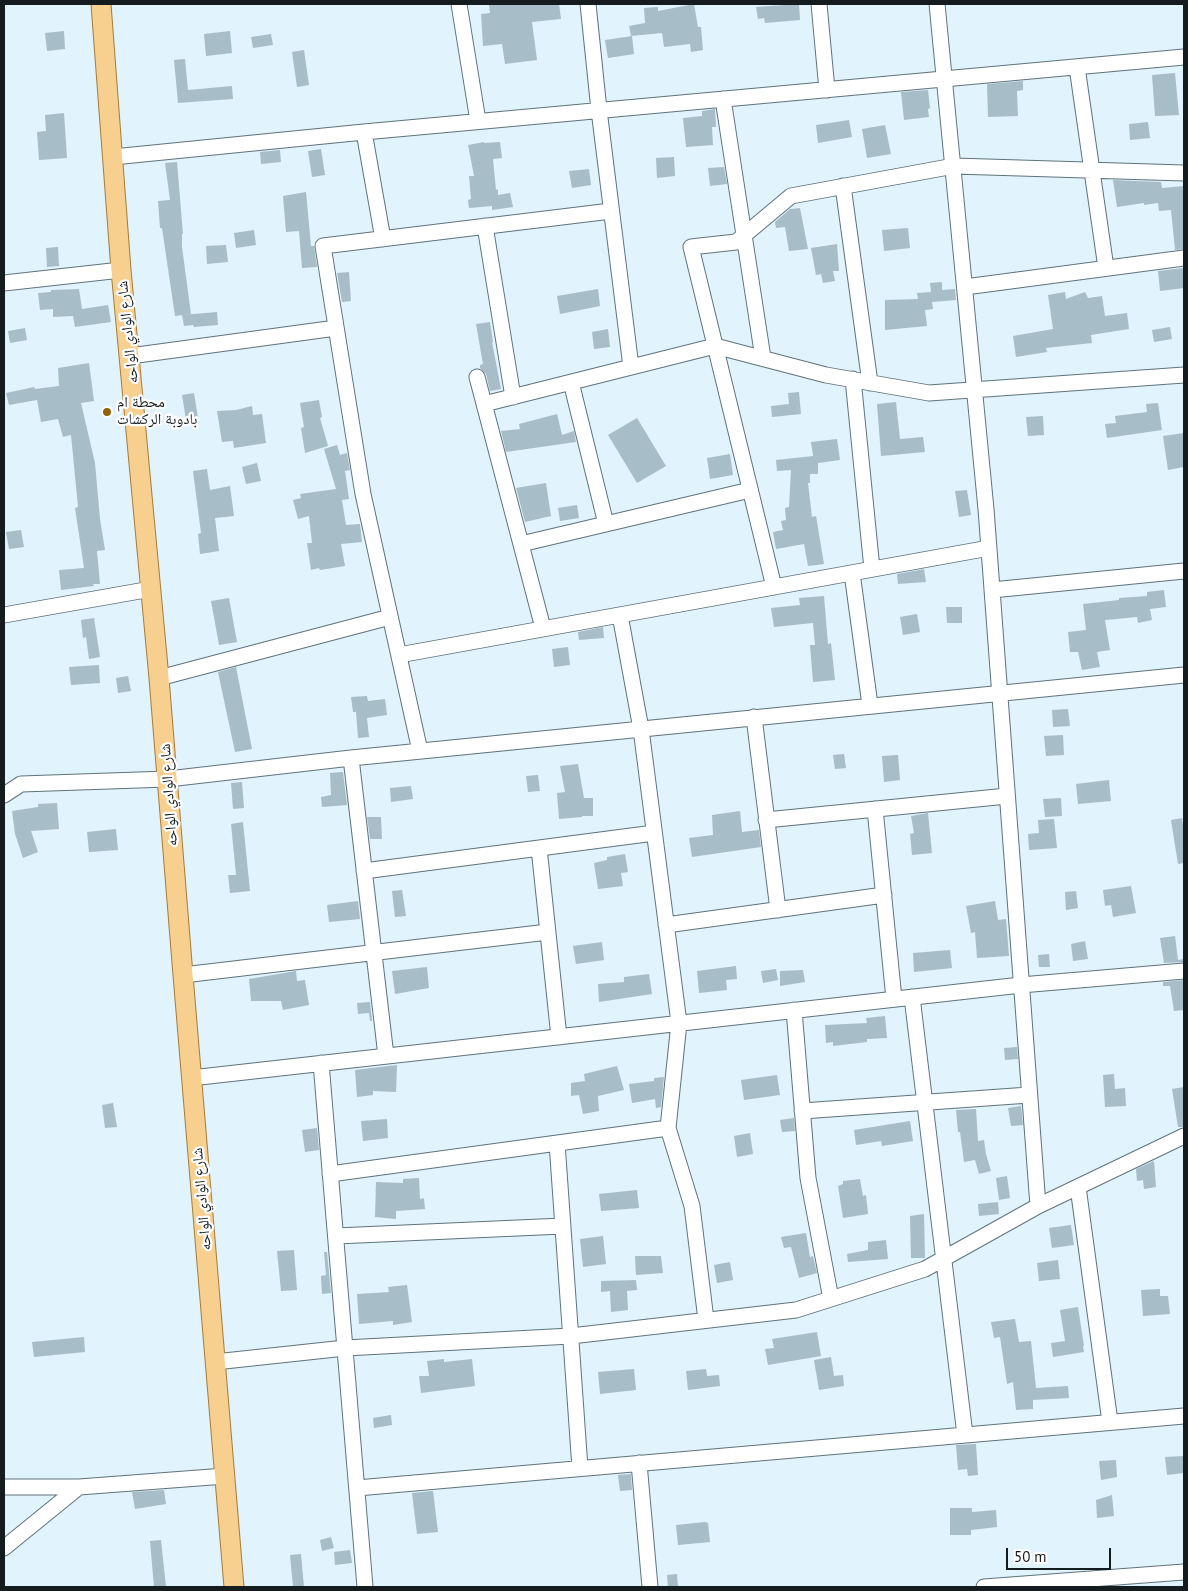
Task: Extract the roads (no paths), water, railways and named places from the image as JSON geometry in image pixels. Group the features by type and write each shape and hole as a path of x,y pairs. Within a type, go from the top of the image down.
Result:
{"main road":[{"name":"شارع الوادي الواحه","path":"101,4 121,270 168,779 182,975 234,1587"}],"street":[{"path":"459,4 478,122"},
{"path":"588,4 599,110 631,367"},
{"path":"819,4 827,90"},
{"path":"937,4 954,166 989,548 1038,1206"},
{"path":"113,157 599,110 1184,57"},
{"path":"1078,67 1106,268"},
{"path":"723,99 763,358"},
{"path":"364,132 383,239"},
{"path":"774,587 691,247 736,242 791,196 954,166 1184,173"},
{"path":"843,186 870,382"},
{"path":"420,751 363,494 323,246 611,211"},
{"path":"485,226 513,396"},
{"path":"965,287 1184,258"},
{"path":"4,283 121,270"},
{"path":"130,356 336,328"},
{"path":"484,404 715,346 826,375 929,393 1184,375"},
{"path":"477,377 543,628"},
{"path":"853,379 872,569"},
{"path":"571,382 606,524"},
{"path":"521,544 750,490"},
{"path":"399,655 989,548"},
{"path":"992,590 1184,571"},
{"path":"852,572 870,705"},
{"path":"4,615 151,589"},
{"path":"620,614 641,729 679,1023 668,1128 692,1206 706,1320"},
{"path":"159,678 390,617"},
{"path":"4,795 21,784 168,779 351,758 1184,675"},
{"path":"754,717 778,910"},
{"path":"351,758 386,1056"},
{"path":"766,820 1007,796"},
{"path":"875,809 894,999"},
{"path":"364,871 654,833"},
{"path":"539,848 559,1037"},
{"path":"666,925 884,895"},
{"path":"182,975 548,932"},
{"path":"191,1078 1021,985 1184,971"},
{"path":"912,997 965,1435"},
{"path":"794,1010 808,1178 831,1299"},
{"path":"321,1064 365,1587"},
{"path":"802,1111 1029,1095"},
{"path":"330,1174 668,1128"},
{"path":"215,1362 345,1348 571,1336 796,1310 926,1269 1038,1206 1184,1136"},
{"path":"557,1143 580,1468"},
{"path":"1078,1187 1110,1422"},
{"path":"336,1236 563,1226"},
{"path":"357,1488 1184,1416"},
{"path":"639,1463 650,1587"},
{"path":"4,1488 80,1487 225,1476"},
{"path":"4,1548 80,1487"},
{"path":"984,1587 1184,1572"}],"place":[{"name":"محطة ام بادوبة الركشات","path":"107,412"}]}
